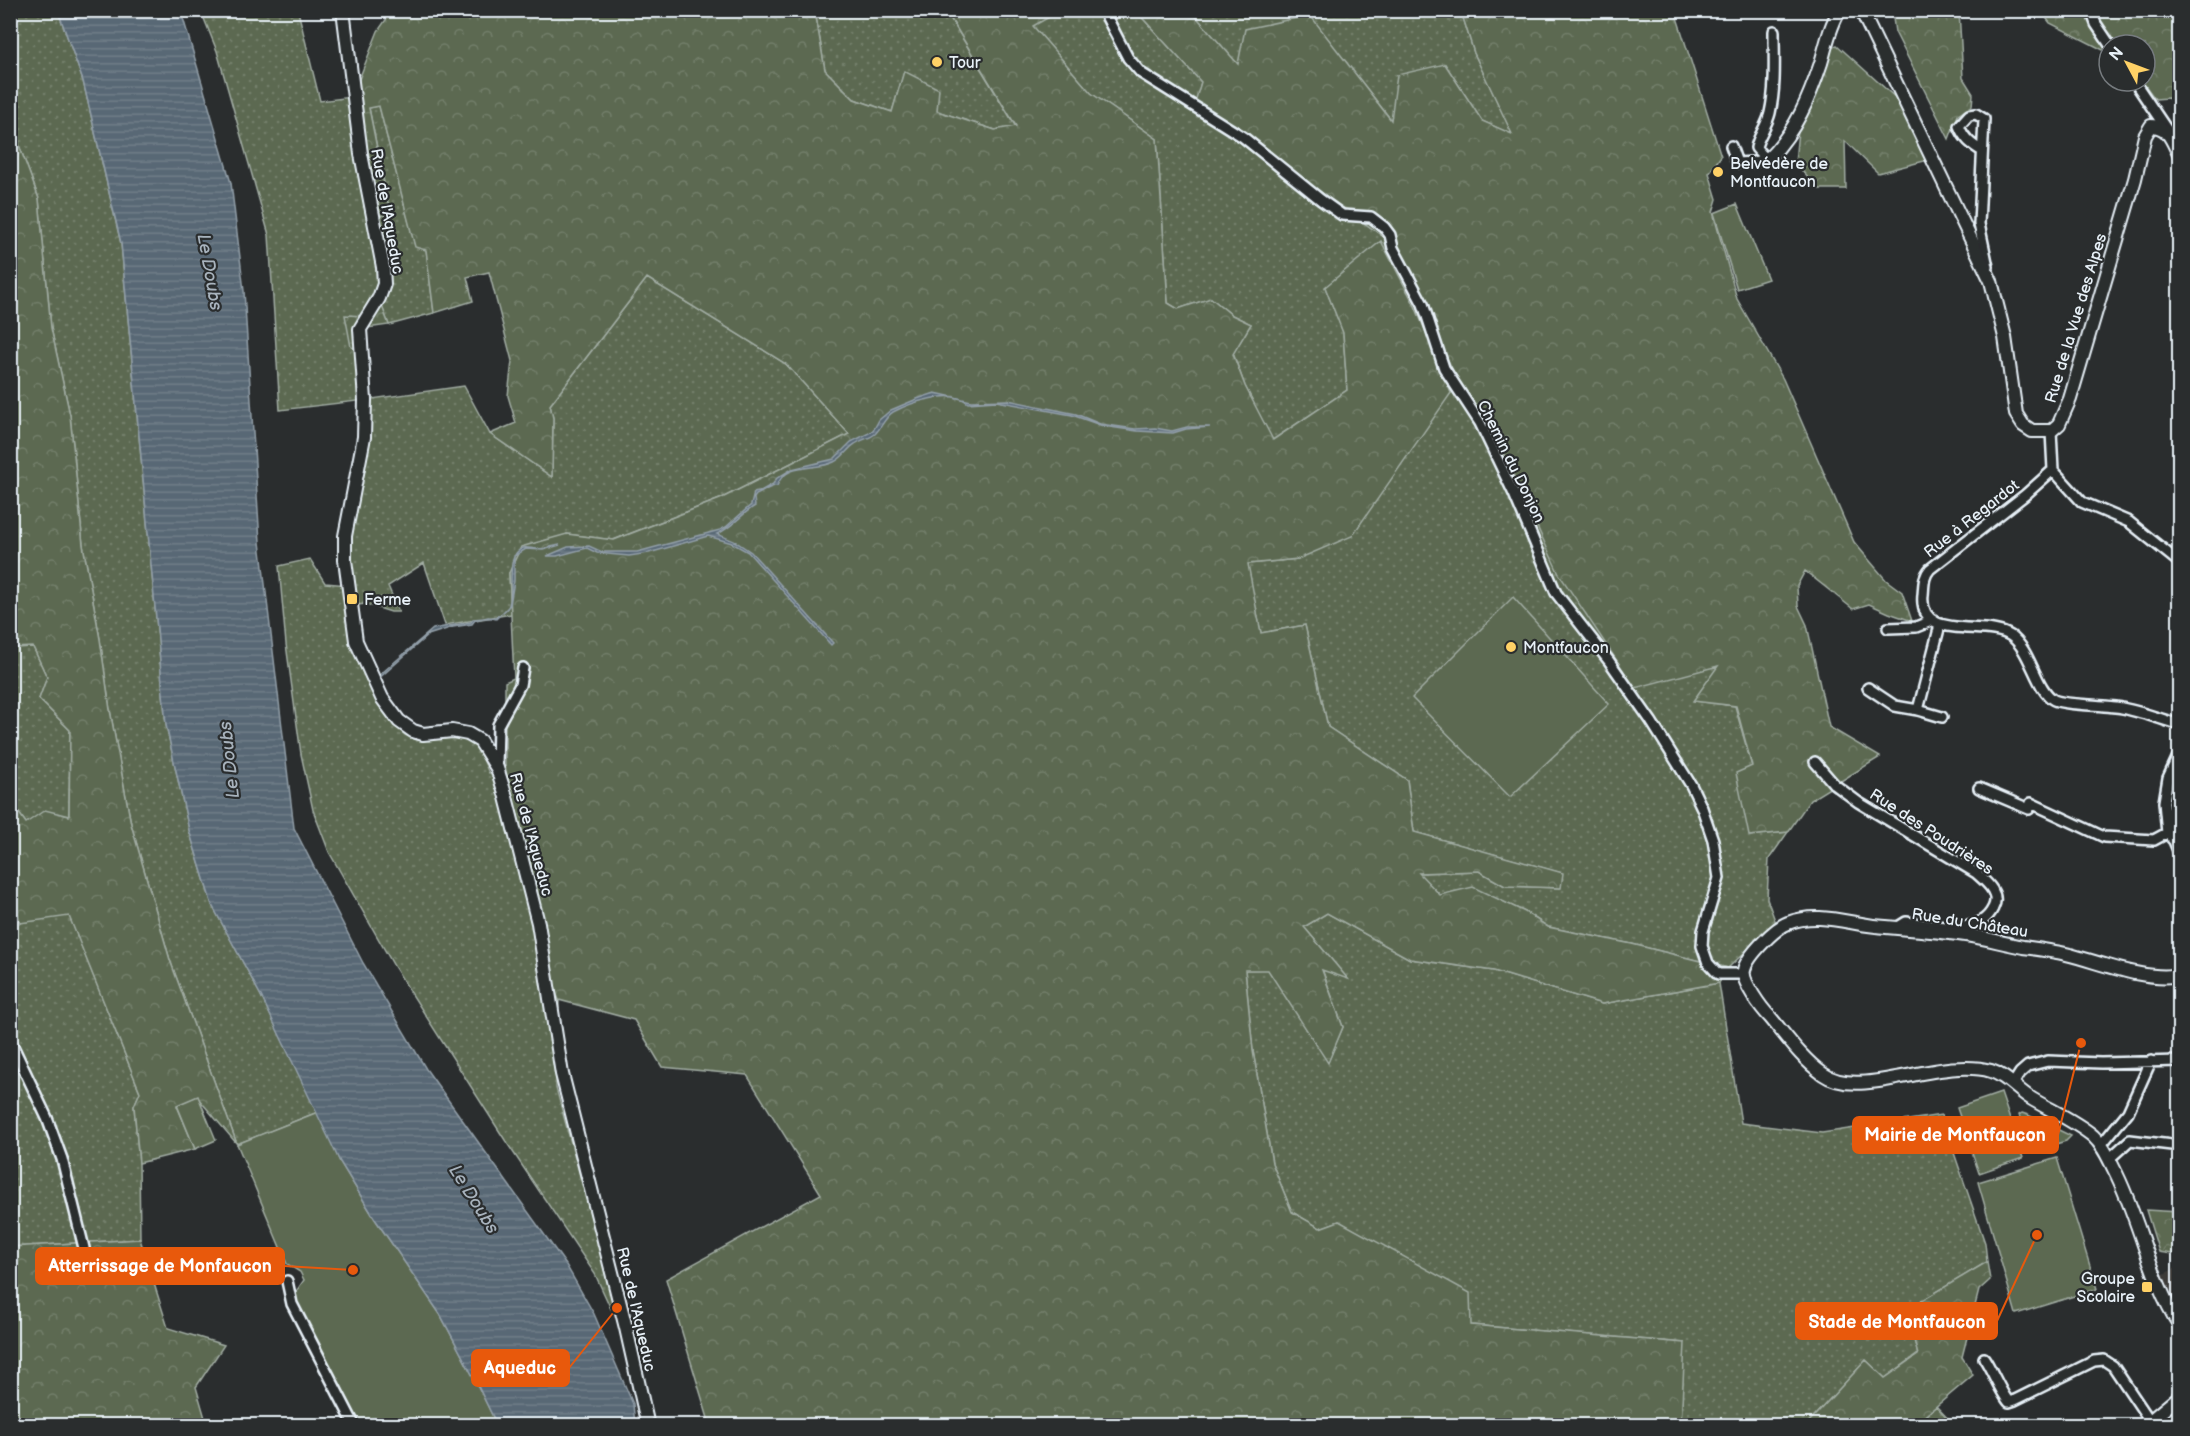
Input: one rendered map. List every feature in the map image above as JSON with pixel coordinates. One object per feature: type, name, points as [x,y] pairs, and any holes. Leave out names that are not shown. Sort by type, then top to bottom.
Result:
[{"type":"street","name":"Rue de l'Aqueduc","points":[[343,10],[361,154],[383,267],[384,284],[379,298],[360,329],[365,400],[364,437],[345,536],[345,560],[356,640],[382,698],[399,721],[413,731],[423,734],[452,731],[468,734],[480,741],[497,768],[538,923],[562,1074],[648,1425]]},
{"type":"street","name":"Chemin du Donjon","points":[[1103,10],[1128,58],[1141,73],[1243,137],[1321,200],[1342,214],[1371,217],[1384,227],[1390,236],[1393,248],[1423,304],[1444,368],[1480,423],[1514,494],[1556,593],[1609,661],[1651,721],[1691,785],[1713,840],[1719,878],[1703,932],[1702,946],[1708,963],[1718,974],[1743,974]]},
{"type":"street","points":[[1731,146],[1737,163],[1754,162],[1770,157],[1785,142],[1808,102],[1829,36],[1840,10]]},
{"type":"street","points":[[1861,10],[1991,282]]},
{"type":"street","points":[[2091,10],[2102,33]]},
{"type":"street","points":[[1770,157],[1763,156],[1756,148],[1756,141],[1767,125],[1772,105],[1774,31]]},
{"type":"street","points":[[2142,93],[2167,130],[2180,156]]},
{"type":"street","name":"Rue de la Vue des Alpes","points":[[2051,431],[2059,424],[2070,399],[2135,179],[2145,136],[2151,126],[2159,126],[2167,130]]},
{"type":"street","points":[[1982,151],[1979,224],[1991,282],[2006,337],[2016,414],[2023,425],[2032,432],[2051,431],[2053,470],[2082,501],[2129,522],[2180,563]]},
{"type":"street","name":"Rue à Regardot","points":[[1936,623],[1922,604],[1924,576],[2053,470]]},
{"type":"street","points":[[1918,710],[1936,623]]},
{"type":"street","points":[[1888,628],[1916,627],[1936,623],[2010,635],[2024,650],[2046,692],[2055,700],[2122,708],[2180,724]]},
{"type":"street","points":[[497,768],[498,725],[520,685],[523,668]]},
{"type":"street","points":[[1868,688],[1895,706],[1942,717]]},
{"type":"street","points":[[2180,752],[2168,778],[2165,794],[2167,833],[2174,841],[2180,855]]},
{"type":"street","name":"Rue des Poudrières","points":[[1815,762],[1834,784],[1858,802],[1976,873],[1989,884],[1994,892],[1995,905],[1980,924],[1970,927],[1906,922],[1898,927]]},
{"type":"street","points":[[1978,788],[2029,809],[2031,803],[2104,837],[2154,840],[2167,833]]},
{"type":"street","name":"Rue du Château","points":[[1743,974],[1744,967],[1756,951],[1782,925],[1803,917],[1979,937],[2064,954],[2124,970],[2167,978],[2180,975]]},
{"type":"street","points":[[1743,974],[1766,1013],[1800,1053],[1822,1074],[1832,1079],[1848,1083],[1870,1082],[1926,1071],[1981,1068],[2013,1084],[2028,1097],[2092,1136],[2101,1144],[2125,1191],[2156,1281],[2178,1326]]},
{"type":"street","points":[[10,1040],[47,1118],[62,1159],[84,1248]]},
{"type":"street","points":[[2013,1084],[2020,1073],[2037,1062],[2180,1061]]},
{"type":"street","points":[[2101,1144],[2128,1112],[2151,1062]]},
{"type":"street","points":[[2109,1159],[2130,1140],[2180,1146]]},
{"type":"street","points":[[287,1281],[292,1304],[356,1425]]},
{"type":"street","points":[[1984,1358],[2009,1402],[2094,1361],[2104,1360],[2114,1366],[2147,1423],[2175,1400],[2180,1389]]},
{"type":"shaded area","points":[[2179,1266],[2179,1313],[2160,1276]]},
{"type":"green space","points":[[10,11],[58,11],[83,81],[121,244],[166,725],[189,830],[212,905],[261,996],[318,1112],[237,1144],[170,960],[131,824],[83,545],[70,415],[51,328],[39,199],[19,145],[17,132]]},
{"type":"green space","points":[[201,11],[298,11],[320,101],[352,97],[374,217],[390,213],[369,108],[379,106],[415,246],[426,249],[434,313],[389,325],[379,299],[367,316],[360,350],[365,400],[280,410],[269,235],[217,51]]},
{"type":"green space","points":[[392,11],[815,11],[825,70],[854,99],[892,112],[904,71],[939,89],[937,111],[995,130],[1016,126],[946,11],[1060,11],[1033,26],[1091,93],[1157,139],[1168,303],[1178,309],[1211,298],[1232,315],[1251,324],[1233,354],[1245,386],[1273,440],[1347,390],[1343,333],[1325,287],[1381,241],[1415,306],[1451,393],[1352,536],[1298,559],[1248,564],[1261,633],[1305,625],[1328,727],[1407,780],[1414,832],[1563,873],[1561,888],[1505,886],[1479,871],[1419,873],[1440,895],[1473,887],[1525,912],[1548,927],[1632,944],[1728,968],[1719,983],[1602,1004],[1494,971],[1410,959],[1327,913],[1304,927],[1348,979],[1322,970],[1343,1027],[1328,1063],[1268,970],[1245,970],[1253,1051],[1272,1163],[1292,1212],[1320,1228],[1339,1221],[1470,1293],[1471,1325],[1685,1343],[1681,1425],[710,1425],[666,1279],[821,1194],[747,1075],[662,1067],[634,1020],[559,1000],[543,959],[505,766],[505,682],[514,678],[509,573],[521,547],[567,534],[614,540],[720,499],[849,434],[786,364],[647,278],[550,405],[553,418],[552,477],[490,434],[516,423],[508,396],[512,361],[489,272],[467,277],[473,301],[434,313],[426,250],[415,247],[379,106],[369,108],[390,214],[374,217],[352,97],[378,31]]},
{"type":"green space","points":[[815,11],[946,11],[1016,127],[995,130],[937,111],[904,72],[892,112],[854,99],[825,70]]},
{"type":"green space","points":[[1060,11],[1136,11],[1201,82],[1196,102],[1395,245],[1461,388],[1488,420],[1719,666],[1694,701],[1735,706],[1752,767],[1750,836],[1788,832],[1769,859],[1767,899],[1776,923],[1728,968],[1632,944],[1548,927],[1525,912],[1473,888],[1440,895],[1418,873],[1479,871],[1505,886],[1560,888],[1562,873],[1414,832],[1407,780],[1328,727],[1305,625],[1261,633],[1247,564],[1298,559],[1451,393],[1325,287],[1343,332],[1347,390],[1272,440],[1245,386],[1233,353],[1251,324],[1232,315],[1211,298],[1178,309],[1168,303],[1157,139],[1091,93],[1032,25]]},
{"type":"green space","points":[[1136,11],[1191,11],[1238,64],[1245,29],[1310,15],[1391,120],[1397,75],[1445,64],[1482,121],[1512,134],[1474,53],[1461,11],[1675,11],[1721,156],[1709,173],[1717,199],[1713,212],[1737,299],[1783,379],[1854,542],[1886,580],[1902,592],[1912,621],[1869,604],[1853,609],[1805,571],[1797,586],[1798,606],[1807,625],[1829,727],[1880,757],[1810,800],[1788,832],[1749,836],[1736,773],[1752,766],[1736,706],[1693,701],[1718,666],[1635,688],[1559,574],[1488,420],[1461,388],[1395,245],[1195,102],[1201,82]]},
{"type":"green space","points":[[1191,11],[1461,11],[1474,53],[1513,135],[1482,121],[1445,64],[1392,121],[1310,16],[1238,65]]},
{"type":"green space","points":[[1892,11],[1959,11],[1963,78],[1973,94],[1972,106],[1958,115],[1949,139],[1895,32]]},
{"type":"green space","points":[[2041,11],[2174,11],[2177,28],[2179,26],[2179,110],[2168,98],[2155,99],[2151,93],[2157,93],[2157,33],[2097,33],[2097,47],[2050,23]]},
{"type":"green space","points":[[10,38],[19,145],[39,199],[51,328],[70,415],[83,545],[131,824],[170,960],[237,1144],[197,1097],[177,1106],[195,1149],[139,1163],[134,1106],[140,1092],[69,916],[20,923],[11,884],[11,802],[26,823],[45,810],[69,816],[70,730],[39,699],[47,677],[33,647],[11,648]]},
{"type":"green space","points":[[1837,45],[1908,109],[1932,159],[1878,173],[1845,141],[1846,189],[1818,189],[1795,163],[1799,120],[1824,52]]},
{"type":"green space","points":[[1737,204],[1768,279],[1737,289],[1714,213]]},
{"type":"green space","points":[[647,278],[786,364],[849,434],[720,499],[613,540],[567,534],[509,573],[511,614],[445,625],[424,563],[388,586],[399,612],[391,612],[366,604],[348,606],[357,653],[367,681],[382,708],[402,732],[413,738],[422,739],[460,738],[476,747],[489,773],[505,766],[559,1000],[556,1088],[616,1308],[611,1309],[595,1274],[505,1140],[394,966],[329,852],[313,810],[301,754],[286,644],[279,566],[310,559],[325,583],[348,585],[345,560],[365,400],[464,386],[490,434],[552,477],[553,418],[550,405]]},
{"type":"green space","points":[[379,298],[389,325],[360,329],[360,350],[351,347],[345,315],[367,316]]},
{"type":"green space","name":"Montfaucon","points":[[1513,597],[1609,704],[1510,797],[1412,698]]},
{"type":"green space","points":[[33,647],[47,677],[39,699],[70,730],[69,816],[26,823],[11,802],[10,722],[15,714],[11,699],[11,648]]},
{"type":"green space","points":[[10,884],[20,923],[69,915],[140,1092],[134,1106],[139,1163],[140,1239],[11,1247]]},
{"type":"green space","points":[[1327,913],[1410,959],[1494,971],[1602,1004],[1719,983],[1741,1123],[1822,1133],[1941,1115],[1985,1243],[1987,1262],[1906,1310],[1918,1354],[1885,1378],[1866,1360],[1806,1425],[1681,1425],[1684,1343],[1471,1325],[1388,1249],[1339,1221],[1320,1228],[1292,1212],[1272,1163],[1253,1051],[1245,970],[1268,969],[1328,1062],[1343,1027],[1322,969],[1347,978],[1304,927]]},
{"type":"green space","points":[[2001,1093],[2023,1158],[1979,1173],[1957,1108]]},
{"type":"green space","points":[[198,1096],[216,1140],[195,1149],[177,1105]]},
{"type":"green space","points":[[318,1112],[340,1162],[375,1219],[440,1314],[497,1425],[355,1425],[292,1304],[293,1296],[304,1280],[300,1272],[287,1264],[237,1144]]},
{"type":"green space","points":[[2022,1113],[2071,1136],[2066,1141],[2032,1151],[2019,1115]]},
{"type":"green space","points":[[2057,1158],[2097,1289],[2016,1314],[1978,1182]]},
{"type":"green space","points":[[2146,1210],[2179,1212],[2179,1252],[2172,1254],[2159,1252]]},
{"type":"green space","points":[[140,1239],[168,1328],[224,1345],[196,1387],[207,1425],[11,1426],[11,1247]]},
{"type":"green space","points":[[1987,1262],[1990,1280],[1979,1290],[1962,1357],[1973,1375],[1914,1425],[1806,1425],[1866,1360],[1885,1378],[1918,1355],[1906,1310]]},
{"type":"green space","points":[[1936,1406],[1954,1425],[1914,1426]]},
{"type":"water","name":"Le Doubs","points":[[58,11],[181,11],[231,183],[244,291],[260,542],[294,828],[363,963],[426,1069],[566,1265],[594,1314],[633,1404],[635,1425],[497,1425],[440,1314],[375,1219],[340,1162],[261,996],[212,905],[189,830],[166,725],[121,243],[83,81]]},
{"type":"water","points":[[935,393],[957,398],[931,398],[893,412],[875,434],[855,444],[837,460],[827,465],[802,468],[787,473],[777,486],[756,495],[755,506],[717,534],[736,542],[751,552],[833,643],[831,645],[748,552],[732,543],[708,536],[649,553],[629,556],[597,553],[587,548],[557,556],[547,556],[568,547],[589,546],[602,552],[637,552],[720,530],[751,505],[754,493],[773,484],[777,478],[792,469],[834,459],[851,442],[873,431],[879,420],[891,410]]},
{"type":"water","points":[[961,399],[1008,400],[1076,414],[1100,424],[1135,429],[1155,428],[1172,431],[1187,427],[1210,427],[1186,429],[1173,433],[1137,431],[1103,426],[1072,415],[996,401],[968,403]]},
{"type":"water","points":[[560,545],[543,550],[526,549],[515,555],[523,548],[539,549]]},
{"type":"water","points":[[514,557],[514,581],[510,605],[508,607],[511,598]]},
{"type":"water","points":[[483,618],[475,620],[472,624],[428,635],[378,679],[376,678],[433,629]]},
{"type":"place","name":"Tour","points":[[937,62]]},
{"type":"place","name":"Belvédère de Montfaucon","points":[[1718,172]]},
{"type":"place","name":"Ferme","points":[[352,599]]},
{"type":"place","name":"Montfaucon","points":[[1511,647]]},
{"type":"place","name":"Mairie de Montfaucon","points":[[2081,1043]]},
{"type":"place","name":"Stade de Montfaucon","points":[[2037,1235]]},
{"type":"place","name":"Atterrissage de Monfaucon","points":[[353,1270]]},
{"type":"place","name":"Groupe Scolaire","points":[[2147,1287]]},
{"type":"place","name":"Aqueduc","points":[[617,1308]]}]
